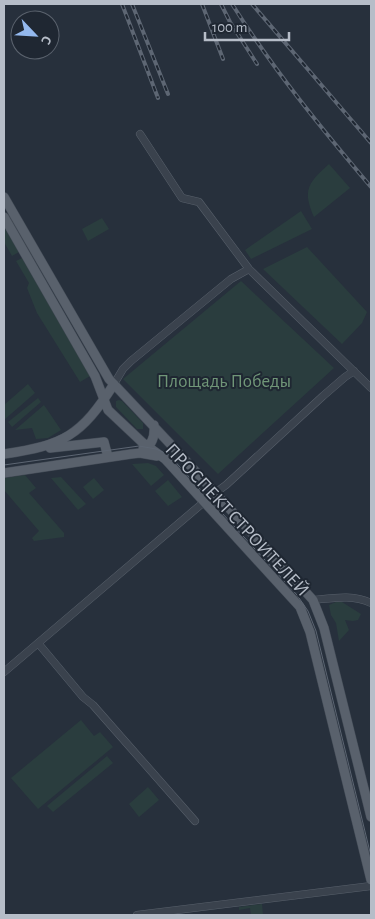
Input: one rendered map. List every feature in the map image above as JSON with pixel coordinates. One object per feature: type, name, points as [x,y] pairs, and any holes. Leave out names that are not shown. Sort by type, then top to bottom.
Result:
[{"type":"main road","name":"ПРОСПЕКТ СТРОИТЕЛЕЙ","points":[[4,197],[103,371],[216,492],[313,600],[324,628],[371,817]]},
{"type":"main road","name":"ПРОСПЕКТ СТРОИТЕЛЕЙ","points":[[4,217],[95,376],[108,410],[148,447],[164,459],[300,607],[310,632],[371,880]]},
{"type":"main road","points":[[30,450],[62,440],[73,432],[94,413],[114,384]]},
{"type":"main road","points":[[131,454],[148,447],[153,438],[154,425]]},
{"type":"main road","points":[[4,454],[100,442],[106,444],[108,457]]},
{"type":"main road","points":[[4,473],[131,454],[150,454],[164,459]]},
{"type":"main road","points":[[331,717],[345,713]]},
{"type":"street","points":[[140,134],[182,198],[193,199],[203,206],[249,269],[371,388]]},
{"type":"street","points":[[114,384],[123,369],[131,361],[231,280],[249,269]]},
{"type":"street","points":[[4,672],[204,502],[226,486],[345,377],[354,371]]},
{"type":"street","points":[[313,600],[350,597],[371,603]]},
{"type":"street","points":[[38,643],[83,697],[92,704],[195,821]]},
{"type":"street","points":[[136,915],[371,886]]},
{"type":"green space","points":[[329,164],[350,188],[314,217],[308,200],[309,188],[316,176]]},
{"type":"green space","points":[[301,211],[312,229],[251,259],[245,250]]},
{"type":"green space","points":[[102,218],[109,229],[88,241],[82,229]]},
{"type":"green space","points":[[4,227],[19,252],[12,256],[4,242]]},
{"type":"green space","points":[[307,247],[367,312],[362,323],[342,344],[263,269]]},
{"type":"green space","points":[[22,258],[90,376],[80,382],[37,313],[27,288],[29,283],[16,261]]},
{"type":"green space","name":"Площадь Победы","points":[[241,281],[334,368],[218,474],[123,379]]},
{"type":"green space","points":[[28,384],[35,393],[4,420],[4,405]]},
{"type":"green space","points":[[38,398],[41,402],[12,427],[8,422]]},
{"type":"green space","points":[[119,400],[143,423],[143,429],[137,429],[116,407],[116,401]]},
{"type":"green space","points":[[44,405],[61,430],[48,438],[36,439],[32,428],[15,430]]},
{"type":"green space","points":[[148,463],[156,466],[164,475],[151,486],[132,464]]},
{"type":"green space","points":[[25,475],[36,488],[29,493],[64,533],[64,537],[34,541],[32,538],[39,531],[4,490],[4,478]]},
{"type":"green space","points":[[61,477],[86,504],[78,510],[51,478]]},
{"type":"green space","points":[[94,478],[104,490],[93,499],[83,487]]},
{"type":"green space","points":[[168,480],[182,497],[168,506],[155,491]]},
{"type":"green space","points":[[342,602],[361,614],[358,620],[345,620],[349,630],[339,641],[336,623],[331,615],[329,605]]},
{"type":"green space","points":[[81,720],[94,736],[100,732],[113,747],[38,809],[11,778]]},
{"type":"green space","points":[[107,756],[113,763],[53,812],[47,806]]},
{"type":"green space","points":[[148,787],[159,800],[139,817],[129,804]]},
{"type":"green space","points":[[262,904],[263,915],[251,915],[250,908],[239,910],[239,907]]},
{"type":"tram line","points":[[4,465],[139,446],[156,449],[169,455],[297,595],[308,611],[316,631],[371,856]]},
{"type":"railway","points":[[122,4],[158,98]]},
{"type":"railway","points":[[132,4],[168,94]]},
{"type":"railway","points":[[202,4],[223,59]]},
{"type":"railway","points":[[221,4],[230,22],[257,64]]},
{"type":"railway","points":[[232,4],[298,98],[371,187]]},
{"type":"railway","points":[[252,4],[371,143]]}]
